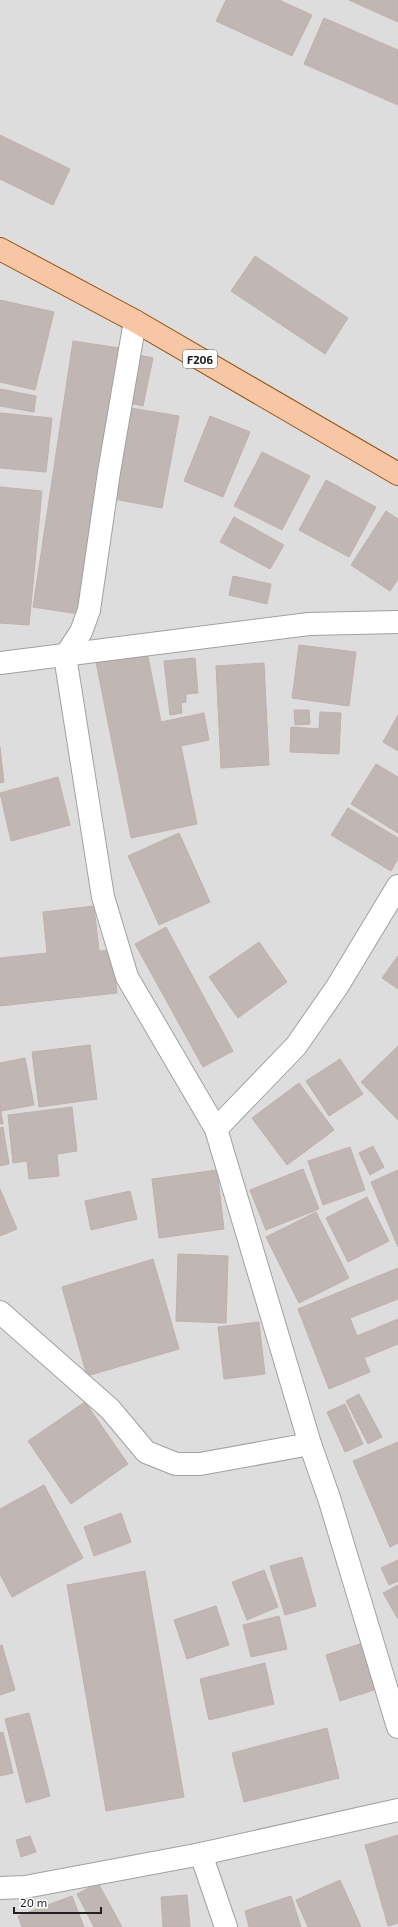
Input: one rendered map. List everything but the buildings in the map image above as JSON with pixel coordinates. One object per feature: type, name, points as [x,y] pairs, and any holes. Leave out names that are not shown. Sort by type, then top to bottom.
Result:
[{"type":"main road","name":"F206","points":[[0,249],[135,321],[398,474]]},
{"type":"street","points":[[135,321],[109,472],[90,610],[81,632],[65,656],[103,897],[127,977],[216,1129],[310,1444],[329,1498],[398,1727]]},
{"type":"street","points":[[0,663],[309,624],[398,622]]},
{"type":"street","points":[[216,1129],[296,1046],[337,987],[398,886]]},
{"type":"street","points":[[0,1312],[110,1409],[146,1452],[176,1464],[200,1464],[310,1444]]},
{"type":"street","points":[[0,1888],[25,1887],[201,1854],[398,1810]]},
{"type":"street","points":[[201,1854],[226,1927]]},
{"type":"shaded area","points":[[0,0],[398,0],[398,1927],[0,1927]]}]
